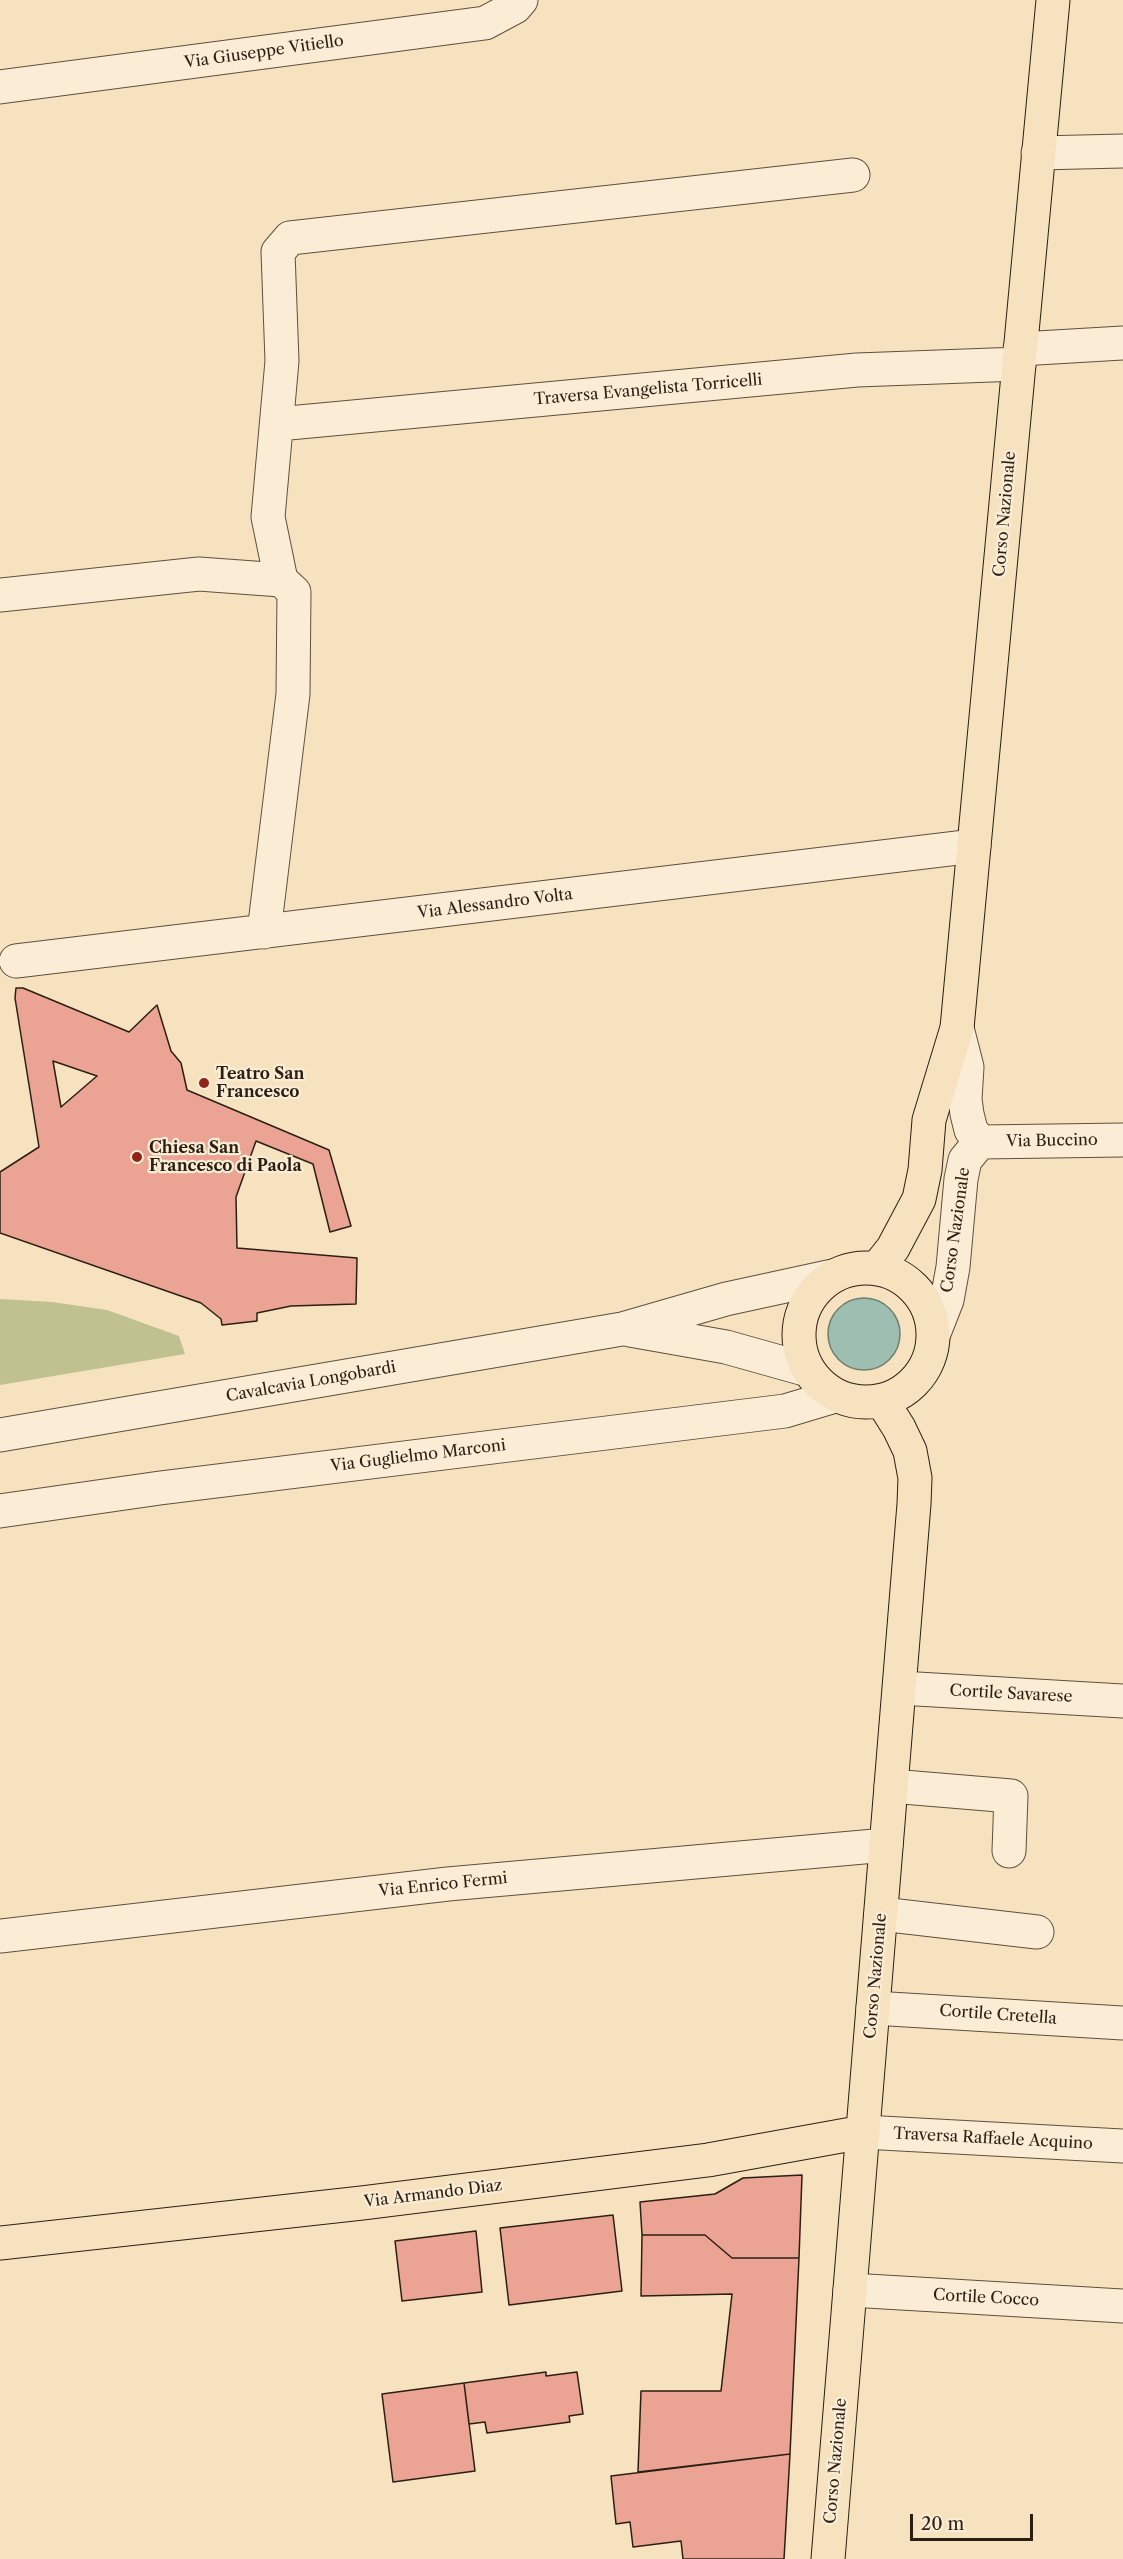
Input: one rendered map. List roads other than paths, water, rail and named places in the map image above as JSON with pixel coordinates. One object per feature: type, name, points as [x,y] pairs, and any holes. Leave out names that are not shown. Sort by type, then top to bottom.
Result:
[{"type":"main road","name":"Corso Nazionale","points":[[878,1268],[893,1248],[919,1198],[925,1170],[929,1120],[957,1028],[1053,0]]},
{"type":"main road","name":"Corso Nazionale","points":[[854,1268],[878,1268],[899,1275],[917,1290],[929,1310],[934,1333],[930,1356],[919,1376],[903,1392],[882,1401],[866,1403],[850,1401],[835,1396],[820,1385],[808,1370],[800,1350],[798,1328],[803,1307],[816,1289],[832,1276],[854,1268]]},
{"type":"main road","name":"Corso Nazionale","points":[[828,2559],[900,1688],[915,1478],[909,1451],[899,1428],[882,1401]]},
{"type":"main road","name":"Via Armando Diaz","points":[[0,2243],[374,2201],[708,2160],[863,2132]]},
{"type":"street","name":"Via Giuseppe Vitiello","points":[[0,87],[486,23],[515,7],[521,0]]},
{"type":"street","points":[[1038,153],[1123,150]]},
{"type":"street","points":[[264,932],[293,694],[294,592],[281,580],[268,517],[282,361],[278,252],[290,238],[853,175]]},
{"type":"street","name":"Traversa Evangelista Torricelli","points":[[278,424],[1020,356],[1123,344]]},
{"type":"street","points":[[0,595],[199,574],[281,580]]},
{"type":"street","name":"Via Alessandro Volta","points":[[16,962],[974,846]]},
{"type":"street","name":"Corso Nazionale","points":[[934,1333],[946,1300],[953,1267],[961,1179],[965,1160],[980,1142],[971,1130],[967,1114],[965,1099],[967,1068],[957,1028]]},
{"type":"street","name":"Via Buccino","points":[[980,1142],[1123,1140]]},
{"type":"street","name":"Cavalcavia Longobardi","points":[[0,1436],[622,1329],[726,1299],[832,1276]]},
{"type":"street","name":"Cavalcavia Longobardi","points":[[622,1329],[726,1347],[808,1370]]},
{"type":"street","name":"Via Guglielmo Marconi","points":[[0,1511],[160,1488],[785,1411],[835,1396]]},
{"type":"street","name":"Cortile Savarese","points":[[900,1688],[1123,1701]]},
{"type":"street","points":[[891,1786],[1011,1796],[1009,1851]]},
{"type":"street","name":"Via Enrico Fermi","points":[[0,1936],[448,1884],[886,1845]]},
{"type":"street","points":[[881,1914],[1037,1932]]},
{"type":"street","name":"Cortile Cretella","points":[[873,2008],[1123,2023]]},
{"type":"street","name":"Traversa Raffaele Acquino","points":[[863,2132],[1123,2146]]},
{"type":"street","name":"Cortile Cocco","points":[[850,2290],[1123,2306]]},
{"type":"place","name":"Teatro San Francesco","points":[[204,1083]]},
{"type":"place","name":"Chiesa San Francesco di Paola","points":[[137,1157]]}]
